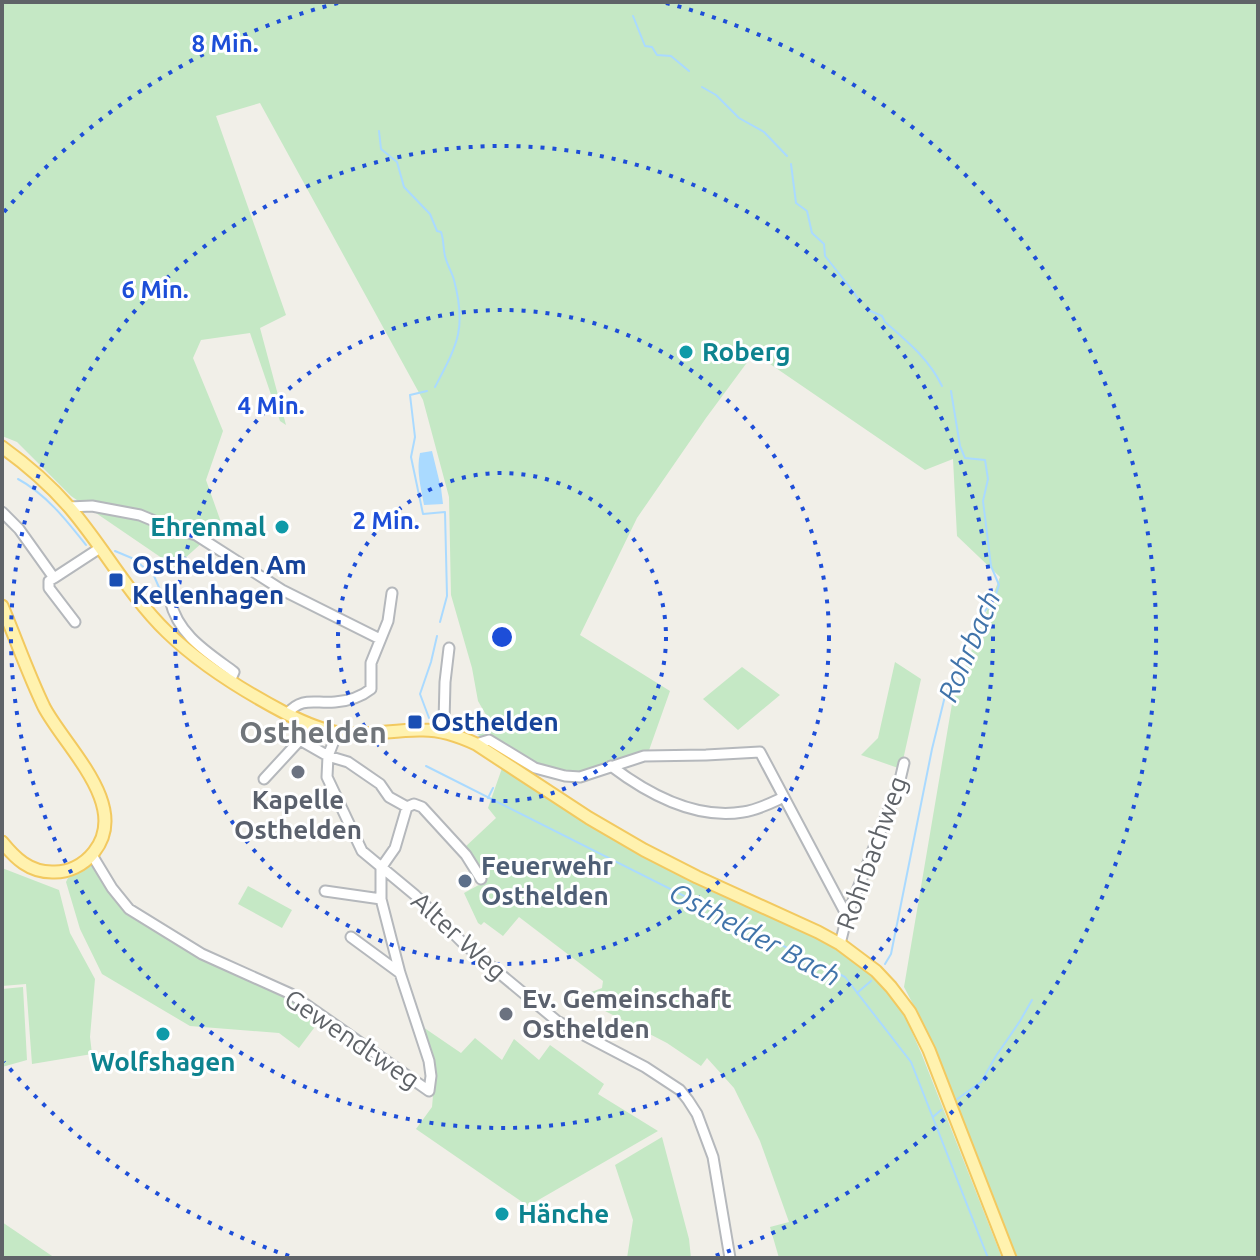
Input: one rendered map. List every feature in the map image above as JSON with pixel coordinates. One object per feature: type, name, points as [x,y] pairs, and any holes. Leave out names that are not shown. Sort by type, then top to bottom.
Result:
[{"type":"main road","points":[[2,447],[69,507],[140,602],[167,632],[230,681],[287,714],[337,733],[409,730],[440,731],[461,737],[644,850],[840,944],[876,971],[910,1012],[929,1050],[1010,1258]]},
{"type":"main road","points":[[2,606],[46,711],[89,775],[105,816],[103,837],[92,855],[64,871],[44,872],[25,865],[2,842]]},
{"type":"street","points":[[69,507],[92,506],[140,515],[196,535],[282,590],[380,639]]},
{"type":"street","points":[[2,512],[19,529],[54,578]]},
{"type":"street","points":[[75,622],[49,588],[49,581],[100,548]]},
{"type":"street","points":[[287,714],[294,705],[335,702],[363,696],[371,689],[371,663],[388,621],[392,593]]},
{"type":"street","points":[[170,600],[173,613],[193,643],[234,672],[230,681]]},
{"type":"street","points":[[440,731],[444,722],[449,648]]},
{"type":"street","points":[[264,779],[300,740],[308,723]]},
{"type":"street","points":[[328,756],[337,733]]},
{"type":"street","points":[[300,740],[328,756],[348,762],[380,784],[389,797],[407,807]]},
{"type":"street","points":[[476,744],[489,740],[535,768],[580,777],[644,756],[760,752],[847,916]]},
{"type":"street","name":"Alter Weg","points":[[328,756],[327,777],[362,851],[415,895],[463,943],[557,1021],[645,1067],[680,1090],[697,1114],[713,1157],[730,1258]]},
{"type":"street","name":"Rohrbachweg","points":[[840,944],[847,916],[899,784],[904,763]]},
{"type":"street","points":[[611,766],[629,780],[672,802],[714,814],[744,812],[784,797]]},
{"type":"street","points":[[407,807],[414,804],[422,807],[466,855],[481,879]]},
{"type":"street","points":[[381,868],[395,848],[407,807]]},
{"type":"street","name":"Gewendtweg","points":[[92,855],[129,909],[202,954],[291,994],[429,1091],[429,1061],[400,973],[381,899],[381,868]]},
{"type":"street","points":[[325,891],[381,899]]},
{"type":"street","points":[[351,937],[400,973]]},
{"type":"green space","points":[[2,2],[1258,2],[1258,1258],[1014,1258],[925,1027],[904,987],[953,698],[1000,577],[957,536],[953,459],[925,470],[754,353],[637,518],[580,635],[670,691],[647,756],[579,779],[532,771],[528,783],[582,820],[695,882],[702,871],[718,879],[713,888],[806,931],[857,961],[878,980],[905,1016],[1002,1258],[779,1258],[770,1227],[789,1222],[760,1141],[734,1088],[707,1058],[701,1066],[667,1043],[578,997],[602,988],[603,981],[519,917],[503,936],[484,922],[481,925],[464,893],[486,881],[464,848],[496,818],[488,808],[507,754],[477,734],[489,720],[478,701],[451,595],[449,497],[423,400],[260,103],[216,116],[286,315],[260,328],[286,425],[280,421],[250,333],[201,340],[193,358],[223,431],[206,480],[222,525],[175,567],[71,496],[17,442],[2,436]]},
{"type":"green space","points":[[895,662],[921,679],[901,769],[861,755],[878,738]]},
{"type":"green space","points":[[742,667],[780,695],[738,730],[703,699]]},
{"type":"green space","points":[[92,864],[127,915],[202,959],[289,999],[320,1020],[299,1048],[279,1033],[190,1026],[102,974],[80,929],[66,882]]},
{"type":"green space","points":[[2,868],[59,890],[70,933],[95,979],[90,1037],[92,1054],[32,1064],[26,984],[2,986]]},
{"type":"green space","points":[[248,886],[292,910],[282,928],[238,904]]},
{"type":"green space","points":[[23,987],[27,1060],[2,1067],[2,989]]},
{"type":"green space","points":[[420,1025],[461,1053],[475,1038],[502,1060],[514,1039],[539,1060],[550,1045],[604,1084],[598,1094],[658,1131],[528,1206],[416,1129],[432,1107],[435,1074]]},
{"type":"green space","points":[[662,1137],[689,1239],[691,1258],[627,1258],[633,1220],[615,1165]]},
{"type":"green space","points":[[2,1222],[55,1258],[2,1258]]},
{"type":"water","points":[[432,451],[443,504],[424,505],[419,459],[420,453]]},
{"type":"waterway","name":"Rohrbach","points":[[633,16],[645,46],[652,47],[657,55],[671,56],[689,71]]},
{"type":"waterway","name":"Rohrbach","points":[[702,87],[716,95],[739,118],[764,132],[787,156]]},
{"type":"waterway","points":[[379,131],[381,149],[397,162],[404,187],[430,214],[437,231],[441,232],[458,297],[458,336],[435,387]]},
{"type":"waterway","name":"Rohrbach","points":[[791,164],[796,203],[807,211],[812,233],[824,244],[825,256],[858,299]]},
{"type":"waterway","name":"Rohrbach","points":[[868,310],[882,316],[917,351],[942,386]]},
{"type":"waterway","points":[[427,391],[410,395],[415,437],[411,457],[423,514],[445,512],[447,596],[440,622]]},
{"type":"waterway","name":"Rohrbach","points":[[885,964],[891,954],[945,696],[978,619],[994,600],[999,585],[991,566],[983,501],[988,479],[985,460],[965,458],[960,446],[951,391]]},
{"type":"waterway","name":"Osthelder Bach","points":[[18,479],[47,500],[86,545]]},
{"type":"waterway","name":"Osthelder Bach","points":[[115,551],[134,559],[154,576],[165,601]]},
{"type":"waterway","points":[[429,718],[420,694],[437,636]]},
{"type":"waterway","name":"Osthelder Bach","points":[[426,766],[845,977],[911,1062],[988,1258]]},
{"type":"waterway","points":[[488,798],[493,788]]},
{"type":"waterway","name":"Rohrbach","points":[[857,993],[871,981]]},
{"type":"waterway","points":[[956,1100],[981,1082],[1032,1000]]},
{"type":"waterway","points":[[933,1117],[941,1110]]},
{"type":"place","name":"Roberg","points":[[686,352]]},
{"type":"place","name":"Ehrenmal","points":[[282,527]]},
{"type":"place","name":"Osthelden Am Kellenhagen","points":[[116,580]]},
{"type":"place","name":"Osthelden","points":[[415,722]]},
{"type":"place","name":"Kapelle Osthelden","points":[[298,772]]},
{"type":"place","name":"Feuerwehr Osthelden","points":[[465,881]]},
{"type":"place","name":"Ev. Gemeinschaft Osthelden","points":[[506,1014]]},
{"type":"place","name":"Wolfshagen","points":[[163,1034]]},
{"type":"place","name":"Hänche","points":[[502,1214]]},
{"type":"district","name":"Osthelden","points":[[313,733]]}]
